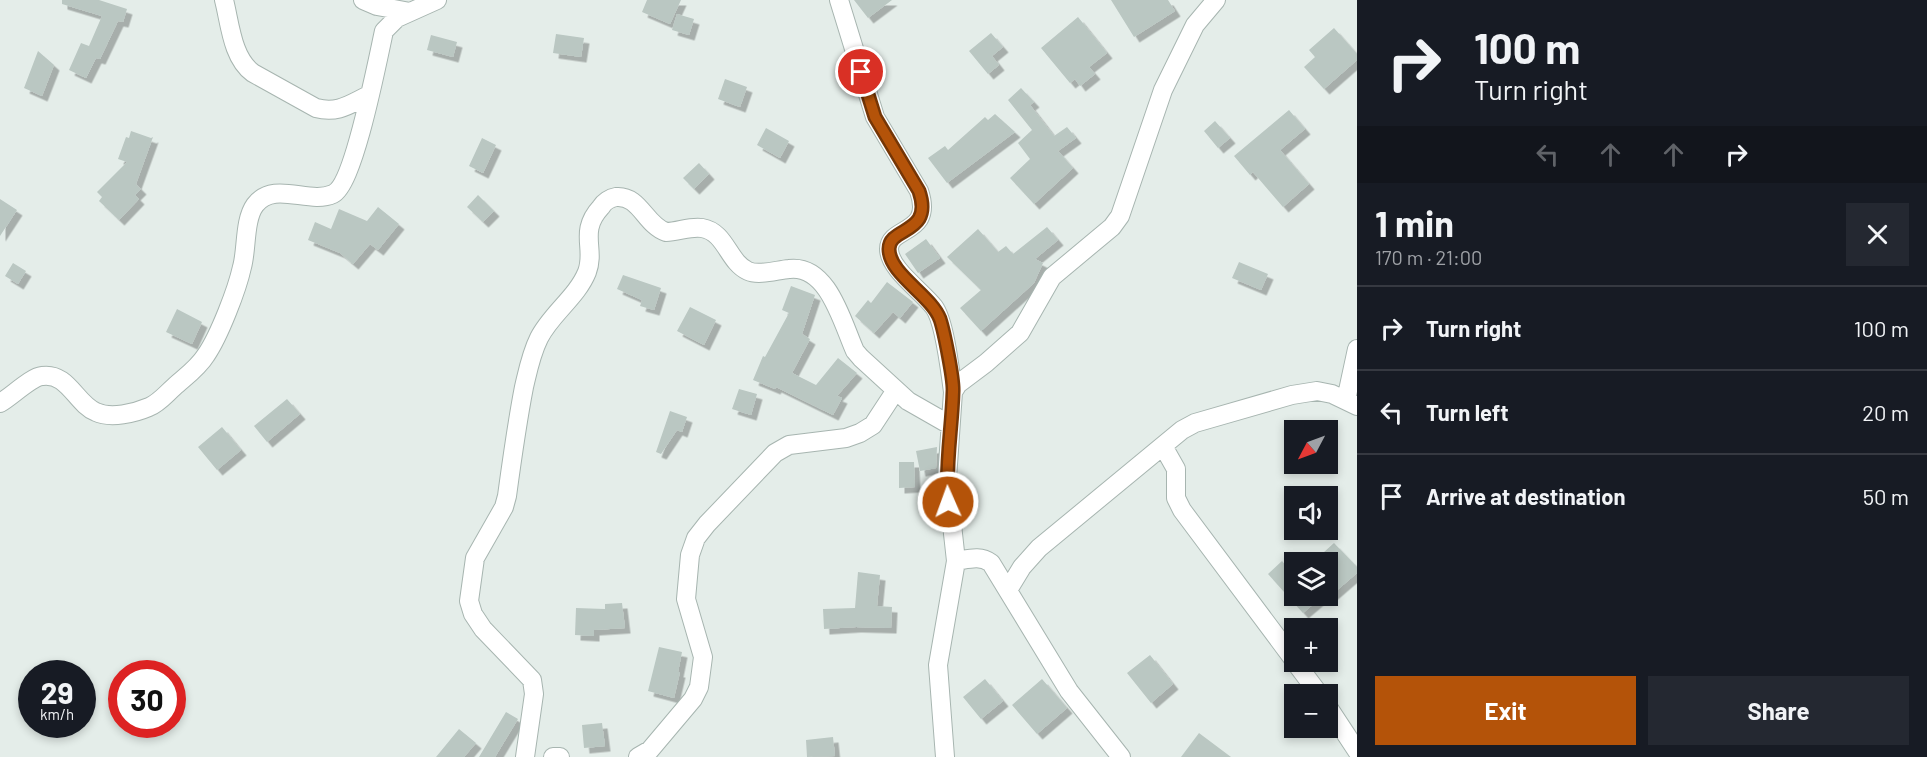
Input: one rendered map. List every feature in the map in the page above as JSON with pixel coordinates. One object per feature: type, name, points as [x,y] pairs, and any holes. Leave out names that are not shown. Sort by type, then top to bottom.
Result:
[{"type":"street","points":[[224,0],[238,57],[253,73],[316,108],[327,111],[336,111],[369,95]]},
{"type":"street","points":[[363,0],[377,6],[410,12]]},
{"type":"street","points":[[0,403],[41,376],[58,378],[67,384],[94,412],[104,415],[122,414],[144,408],[159,400],[197,367],[211,346],[240,276],[250,214],[255,205],[268,195],[320,196],[335,193],[347,173],[384,31],[397,18],[437,0]]},
{"type":"street","points":[[839,0],[875,117],[919,191],[923,203],[922,213],[917,221],[892,240],[889,248],[891,258],[898,269],[935,308],[940,321],[953,392],[946,479],[956,561],[938,665],[945,757]]},
{"type":"street","points":[[953,392],[958,384],[1020,333],[1052,277],[1112,227],[1120,216],[1163,90],[1195,26],[1216,0]]},
{"type":"street","points":[[525,757],[533,686],[527,674],[483,629],[473,614],[470,601],[472,569],[479,547],[504,507],[518,416],[532,353],[543,332],[584,279],[589,260],[588,230],[596,212],[604,203],[616,197],[629,199],[637,204],[651,224],[666,232],[705,228],[719,237],[738,265],[750,273],[797,268],[816,276],[828,291],[855,351],[867,365],[914,405],[950,425]]},
{"type":"street","points":[[1008,590],[1022,567],[1039,548],[1182,430],[1195,423],[1292,395],[1317,391],[1352,403],[1357,349]]},
{"type":"street","points":[[638,757],[650,750],[693,699],[699,687],[703,657],[686,599],[690,555],[696,538],[775,453],[789,445],[846,438],[860,433],[873,425],[896,390]]},
{"type":"street","points":[[1163,446],[1176,469],[1176,498],[1182,510],[1284,646]]},
{"type":"street","points":[[956,561],[976,557],[991,563],[1069,691],[1121,757]]},
{"type":"street","points":[[1338,722],[1357,751]]},
{"type":"street","points":[[553,757],[560,757]]},
{"type":"building","points":[[62,0],[99,0],[127,9],[123,22],[118,21],[100,59],[96,58],[86,78],[69,70],[81,43],[89,46],[102,16],[62,4]]},
{"type":"building","points":[[647,0],[681,0],[670,24],[642,12]]},
{"type":"building","points":[[854,0],[892,0],[868,18]]},
{"type":"building","points":[[1111,0],[1168,0],[1175,11],[1134,37]]},
{"type":"building","points":[[677,14],[694,19],[689,35],[672,30]]},
{"type":"building","points":[[1078,17],[1107,53],[1089,67],[1095,74],[1080,86],[1075,79],[1070,83],[1041,48]]},
{"type":"building","points":[[1334,28],[1357,54],[1357,60],[1324,89],[1304,67],[1315,57],[1309,50]]},
{"type":"building","points":[[991,33],[1003,47],[992,56],[999,65],[988,74],[969,51]]},
{"type":"building","points":[[556,34],[584,38],[581,57],[553,53]]},
{"type":"building","points":[[431,35],[457,42],[453,57],[427,50]]},
{"type":"building","points":[[38,51],[54,65],[42,96],[24,88]]},
{"type":"building","points":[[725,79],[747,87],[740,107],[718,99]]},
{"type":"building","points":[[1021,88],[1034,102],[1030,105],[1054,136],[1067,127],[1076,138],[1058,151],[1073,168],[1034,204],[1010,178],[1030,159],[1018,143],[1032,130],[1008,100]]},
{"type":"building","points":[[1289,110],[1305,129],[1280,150],[1309,184],[1283,207],[1253,172],[1250,175],[1234,156]]},
{"type":"building","points":[[995,114],[1015,132],[947,183],[928,158],[945,146],[948,150],[985,117],[988,120]]},
{"type":"building","points":[[1215,121],[1230,138],[1218,148],[1204,131]]},
{"type":"building","points":[[766,128],[789,141],[780,158],[757,145]]},
{"type":"building","points":[[131,131],[153,137],[136,184],[141,189],[135,195],[139,199],[119,220],[99,201],[102,197],[97,192],[127,162],[118,159],[126,137],[129,138]]},
{"type":"building","points":[[482,138],[496,145],[483,173],[469,166]]},
{"type":"building","points":[[699,163],[709,174],[694,189],[683,178]]},
{"type":"building","points":[[478,195],[494,211],[483,222],[467,207]]},
{"type":"building","points":[[0,199],[17,210],[0,236]]},
{"type":"building","points":[[378,207],[399,224],[378,250],[370,244],[353,264],[340,253],[308,240],[315,222],[331,229],[339,209],[367,221]]},
{"type":"building","points":[[1047,227],[1058,240],[1035,259],[1043,263],[1034,283],[981,331],[960,308],[981,290],[947,257],[978,229],[998,252],[1006,246],[1013,254]]},
{"type":"building","points":[[926,239],[940,258],[918,273],[905,254]]},
{"type":"building","points":[[1239,262],[1268,274],[1261,290],[1232,278]]},
{"type":"building","points":[[13,263],[26,271],[18,284],[5,276]]},
{"type":"building","points":[[623,275],[661,288],[654,310],[640,306],[642,300],[617,289]]},
{"type":"building","points":[[887,282],[913,302],[900,318],[893,312],[874,333],[855,316],[868,300],[871,303]]},
{"type":"building","points":[[791,286],[815,295],[802,334],[810,339],[792,373],[816,385],[838,358],[857,373],[837,396],[842,398],[833,415],[776,387],[775,389],[753,380],[763,356],[765,357],[789,313],[782,310]]},
{"type":"building","points":[[690,307],[716,320],[704,345],[677,331]]},
{"type":"building","points":[[177,309],[202,322],[192,344],[166,332]]},
{"type":"building","points":[[739,389],[757,394],[751,415],[732,409]]},
{"type":"building","points":[[287,399],[300,414],[267,442],[254,426]]},
{"type":"building","points":[[670,411],[687,417],[682,432],[677,430],[661,454],[656,452]]},
{"type":"building","points":[[222,427],[241,450],[217,470],[198,447]]},
{"type":"building","points":[[937,447],[936,468],[920,471],[916,451]]},
{"type":"building","points":[[899,462],[914,462],[915,487],[899,488]]},
{"type":"building","points":[[1334,543],[1357,567],[1357,573],[1338,589],[1338,552],[1324,552]]},
{"type":"building","points":[[1282,561],[1284,563],[1284,592],[1268,574]]},
{"type":"building","points":[[858,572],[880,575],[877,606],[892,607],[891,628],[824,629],[823,609],[855,608]]},
{"type":"building","points":[[622,603],[625,628],[594,630],[594,636],[575,635],[576,608],[605,609],[605,604]]},
{"type":"building","points":[[1297,606],[1311,606],[1303,613]]},
{"type":"building","points":[[659,647],[682,652],[674,698],[648,691]]},
{"type":"building","points":[[1150,655],[1173,684],[1151,703],[1127,673]]},
{"type":"building","points":[[985,679],[1003,701],[981,719],[963,697]]},
{"type":"building","points":[[1042,679],[1067,708],[1037,734],[1012,705]]},
{"type":"building","points":[[506,712],[518,719],[495,757],[479,757]]},
{"type":"building","points":[[602,723],[605,746],[584,748],[582,725]]},
{"type":"building","points":[[459,729],[476,743],[464,757],[436,757]]},
{"type":"building","points":[[1199,733],[1231,757],[1181,757]]},
{"type":"building","points":[[833,737],[835,756],[807,757],[806,740]]},
{"type":"route","points":[[861,72],[875,117],[919,191],[923,203],[922,213],[917,221],[892,240],[889,248],[891,258],[898,269],[935,308],[940,321],[953,392],[946,479],[948,502]]}]
